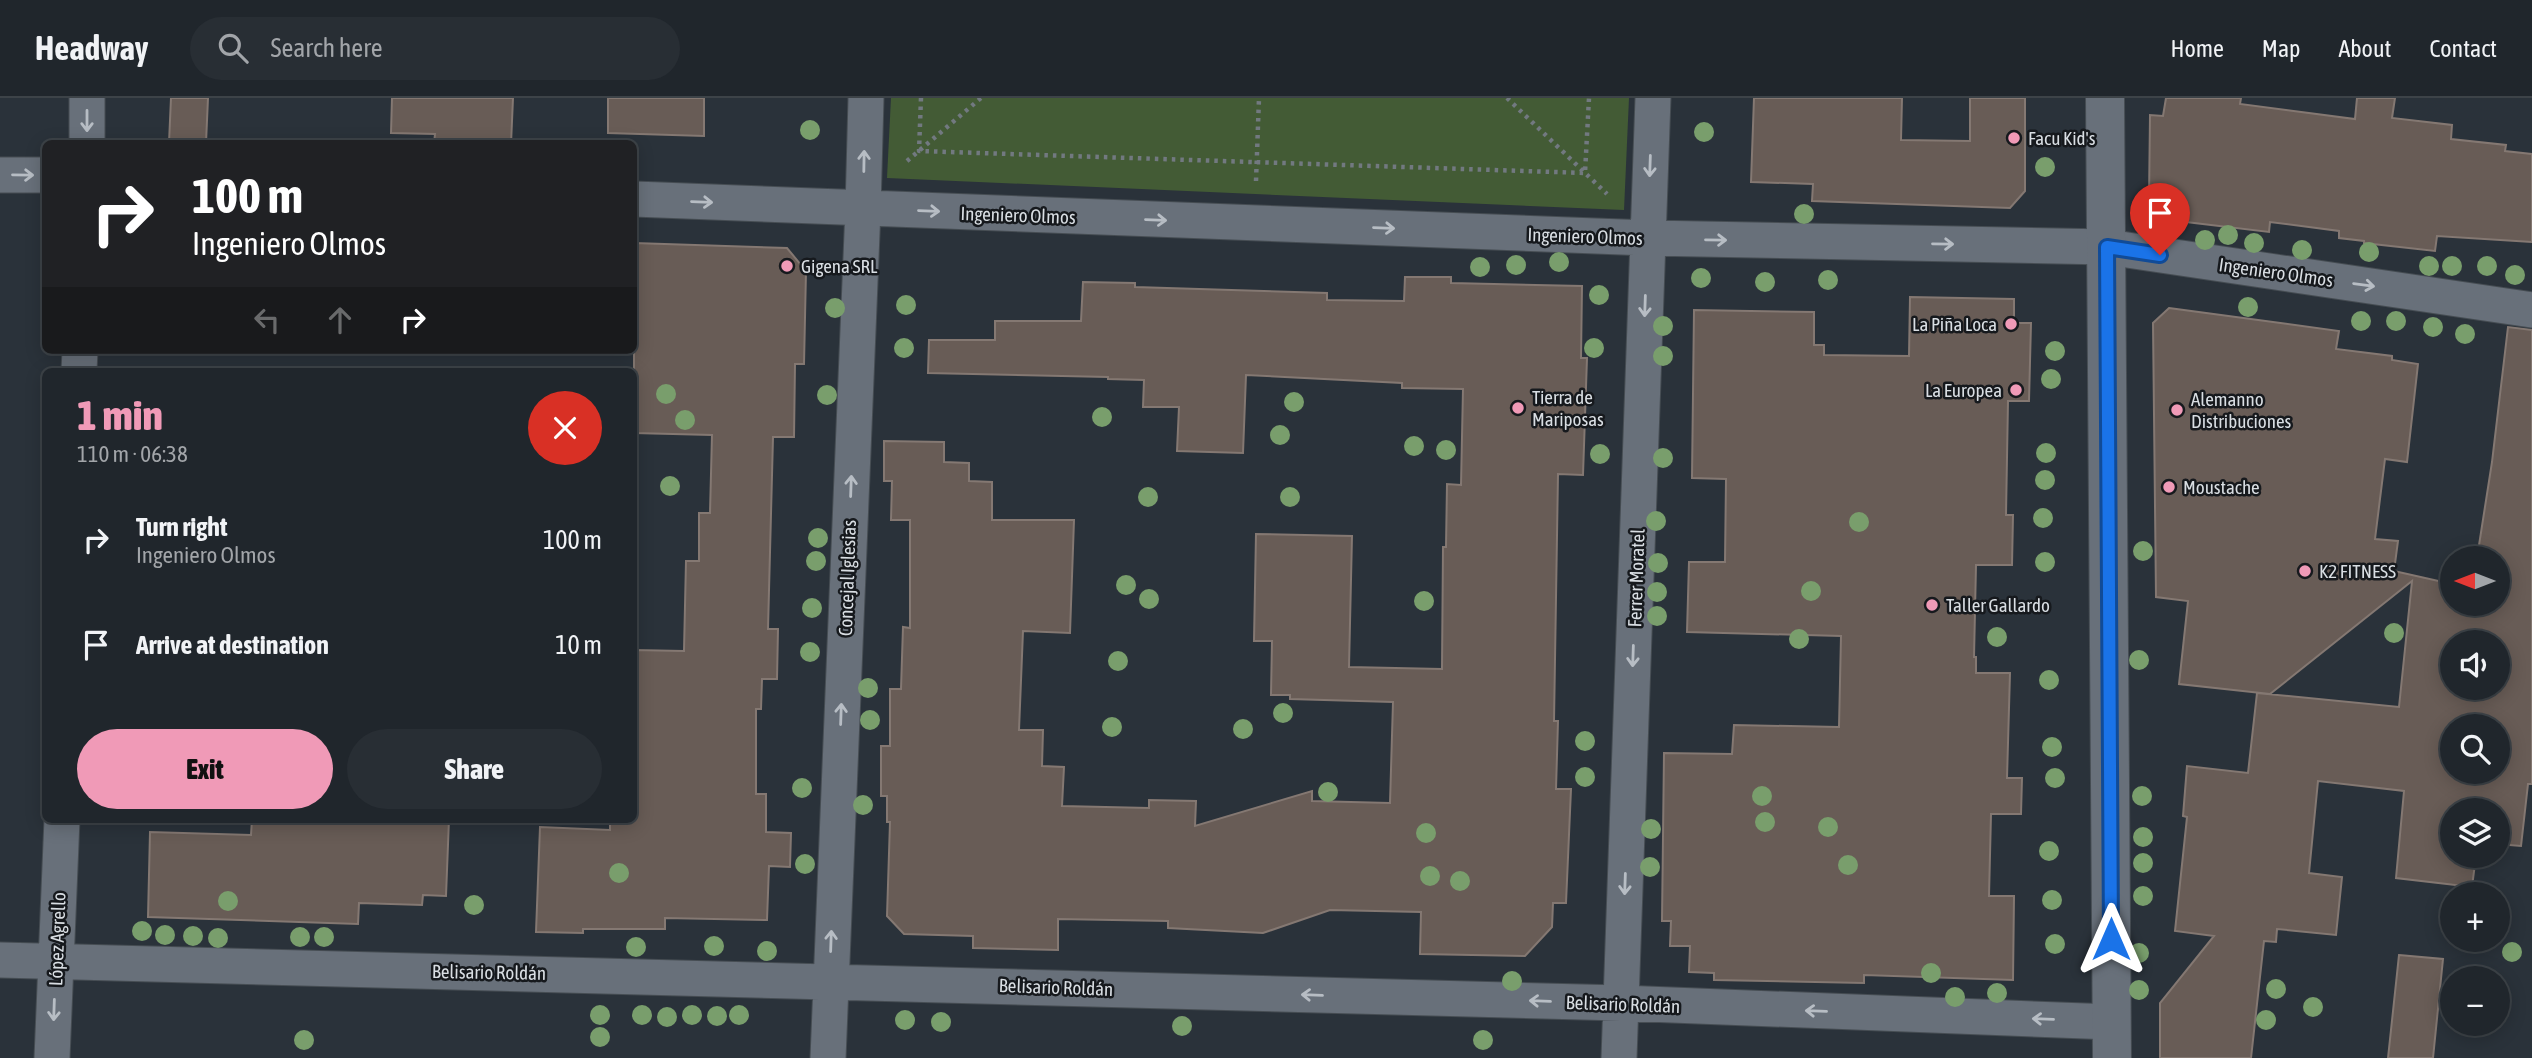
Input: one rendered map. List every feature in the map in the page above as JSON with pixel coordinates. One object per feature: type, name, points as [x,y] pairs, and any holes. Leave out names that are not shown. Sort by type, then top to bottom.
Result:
[{"type":"street","points":[[87,98],[87,140]]},
{"type":"street","name":"Concejal Iglesias","points":[[828,1058],[866,98]]},
{"type":"street","name":"Ferrer Moratel","points":[[1619,1058],[1634,238],[1653,98]]},
{"type":"street","points":[[2105,98],[2112,1040]]},
{"type":"street","points":[[0,174],[42,175]]},
{"type":"street","name":"Ingeniero Olmos","points":[[637,199],[864,193],[1634,238],[2107,247],[2532,310]]},
{"type":"street","name":"López Agrello","points":[[52,1058],[62,823]]},
{"type":"street","name":"Belisario Roldán","points":[[0,960],[1621,1003],[2112,1040]]},
{"type":"path","points":[[919,150],[921,98]]},
{"type":"path","points":[[864,193],[887,178],[981,98]]},
{"type":"path","points":[[1256,183],[1259,98]]},
{"type":"path","points":[[1507,98],[1624,210],[1634,238]]},
{"type":"path","points":[[1585,173],[1589,98]]},
{"type":"path","points":[[919,150],[1585,173]]},
{"type":"green space","points":[[891,98],[1629,98],[1624,210],[887,178]]},
{"type":"building","points":[[171,98],[208,98],[206,140],[169,140]]},
{"type":"building","points":[[392,98],[513,98],[511,140],[434,140],[435,134],[391,133]]},
{"type":"building","points":[[608,98],[704,98],[704,136],[608,133]]},
{"type":"building","points":[[1754,98],[1902,98],[1901,140],[1970,141],[1970,98],[2025,98],[2025,191],[2010,208],[1812,201],[1813,184],[1751,182]]},
{"type":"building","points":[[2166,98],[2241,98],[2240,104],[2355,119],[2357,98],[2395,98],[2392,118],[2452,125],[2451,139],[2506,145],[2505,151],[2532,154],[2532,242],[2437,236],[2435,251],[2364,243],[2339,238],[2339,231],[2270,222],[2269,232],[2161,219],[2149,200],[2150,115],[2163,116]]},
{"type":"building","points":[[637,243],[787,248],[806,271],[804,364],[795,364],[794,437],[773,437],[768,629],[778,629],[777,679],[762,679],[761,709],[756,709],[756,794],[766,794],[766,832],[791,833],[790,867],[769,866],[767,920],[665,918],[665,929],[536,932],[540,827],[610,830],[610,823],[637,823],[637,650],[684,651],[686,561],[699,561],[699,513],[710,513],[712,435],[637,433],[637,368],[634,368],[634,354],[637,354]]},
{"type":"building","points":[[1405,277],[1451,277],[1451,283],[1582,286],[1581,358],[1587,358],[1583,475],[1558,474],[1554,721],[1558,721],[1556,789],[1571,789],[1566,903],[1553,903],[1552,927],[1525,956],[1420,954],[1421,912],[1330,910],[1263,933],[1168,928],[1168,921],[1058,919],[1058,950],[973,948],[973,936],[904,934],[887,916],[890,822],[887,822],[887,796],[881,796],[881,746],[890,746],[890,689],[901,689],[903,627],[910,628],[910,520],[891,520],[892,481],[884,481],[884,441],[944,442],[944,462],[969,463],[969,481],[992,482],[992,520],[1074,520],[1070,633],[1023,631],[1019,730],[1043,730],[1042,766],[1064,767],[1062,806],[1149,808],[1149,800],[1196,801],[1195,826],[1312,791],[1312,801],[1390,803],[1393,702],[1290,699],[1290,695],[1271,695],[1272,641],[1254,641],[1256,534],[1352,536],[1349,667],[1442,669],[1443,547],[1446,547],[1447,484],[1461,485],[1463,389],[1402,388],[1402,383],[1246,375],[1243,453],[1177,451],[1179,407],[1143,407],[1144,380],[928,373],[929,340],[995,340],[995,321],[1081,321],[1083,282],[1135,283],[1135,287],[1327,293],[1327,300],[1404,301]]},
{"type":"building","points":[[1910,297],[2014,299],[2014,323],[2031,323],[2029,401],[2008,401],[2006,515],[2013,515],[2012,565],[1976,565],[1976,673],[2010,673],[2007,778],[2022,778],[2021,814],[1991,814],[1989,896],[2014,896],[2013,980],[1864,975],[1864,983],[1714,980],[1714,973],[1689,972],[1690,946],[1670,946],[1671,921],[1662,921],[1664,753],[1732,754],[1734,725],[1839,727],[1841,636],[1687,632],[1689,562],[1725,562],[1726,479],[1692,478],[1694,310],[1814,312],[1814,345],[1824,345],[1824,355],[1909,356]]},
{"type":"building","points":[[2169,308],[2339,331],[2336,349],[2392,356],[2392,360],[2418,364],[2407,462],[2385,459],[2375,539],[2398,541],[2394,571],[2440,581],[2440,616],[2510,616],[2510,546],[2479,546],[2508,327],[2532,330],[2532,784],[2528,784],[2521,846],[2510,845],[2510,798],[2440,798],[2440,868],[2474,868],[2473,882],[2440,883],[2396,878],[2404,791],[2318,781],[2309,873],[2342,877],[2336,935],[2277,929],[2276,942],[2264,941],[2251,1058],[2160,1058],[2160,1003],[2214,936],[2175,931],[2187,817],[2183,816],[2187,766],[2248,773],[2257,693],[2399,707],[2412,581],[2270,694],[2179,684],[2188,601],[2156,597],[2153,323]]},
{"type":"building","points":[[252,823],[449,823],[446,896],[423,895],[422,905],[359,903],[358,924],[148,917],[150,832],[251,835]]},
{"type":"building","points":[[2399,955],[2443,959],[2442,966],[2440,966],[2433,1058],[2388,1058]]},
{"type":"place","name":"Facu Kid's","points":[[2014,138]]},
{"type":"place","name":"Gigena SRL","points":[[787,266]]},
{"type":"place","name":"La Piña Loca","points":[[2011,324]]},
{"type":"place","name":"La Europea","points":[[2016,390]]},
{"type":"place","name":"Tierra de Mariposas","points":[[1518,408]]},
{"type":"place","name":"Alemanno Distribuciones","points":[[2177,410]]},
{"type":"place","name":"Moustache","points":[[2169,487]]},
{"type":"place","name":"K2 FITNESS","points":[[2305,571]]},
{"type":"place","name":"Taller Gallardo","points":[[1932,605]]},
{"type":"route","points":[[2111,939],[2107,247],[2160,255]]}]
